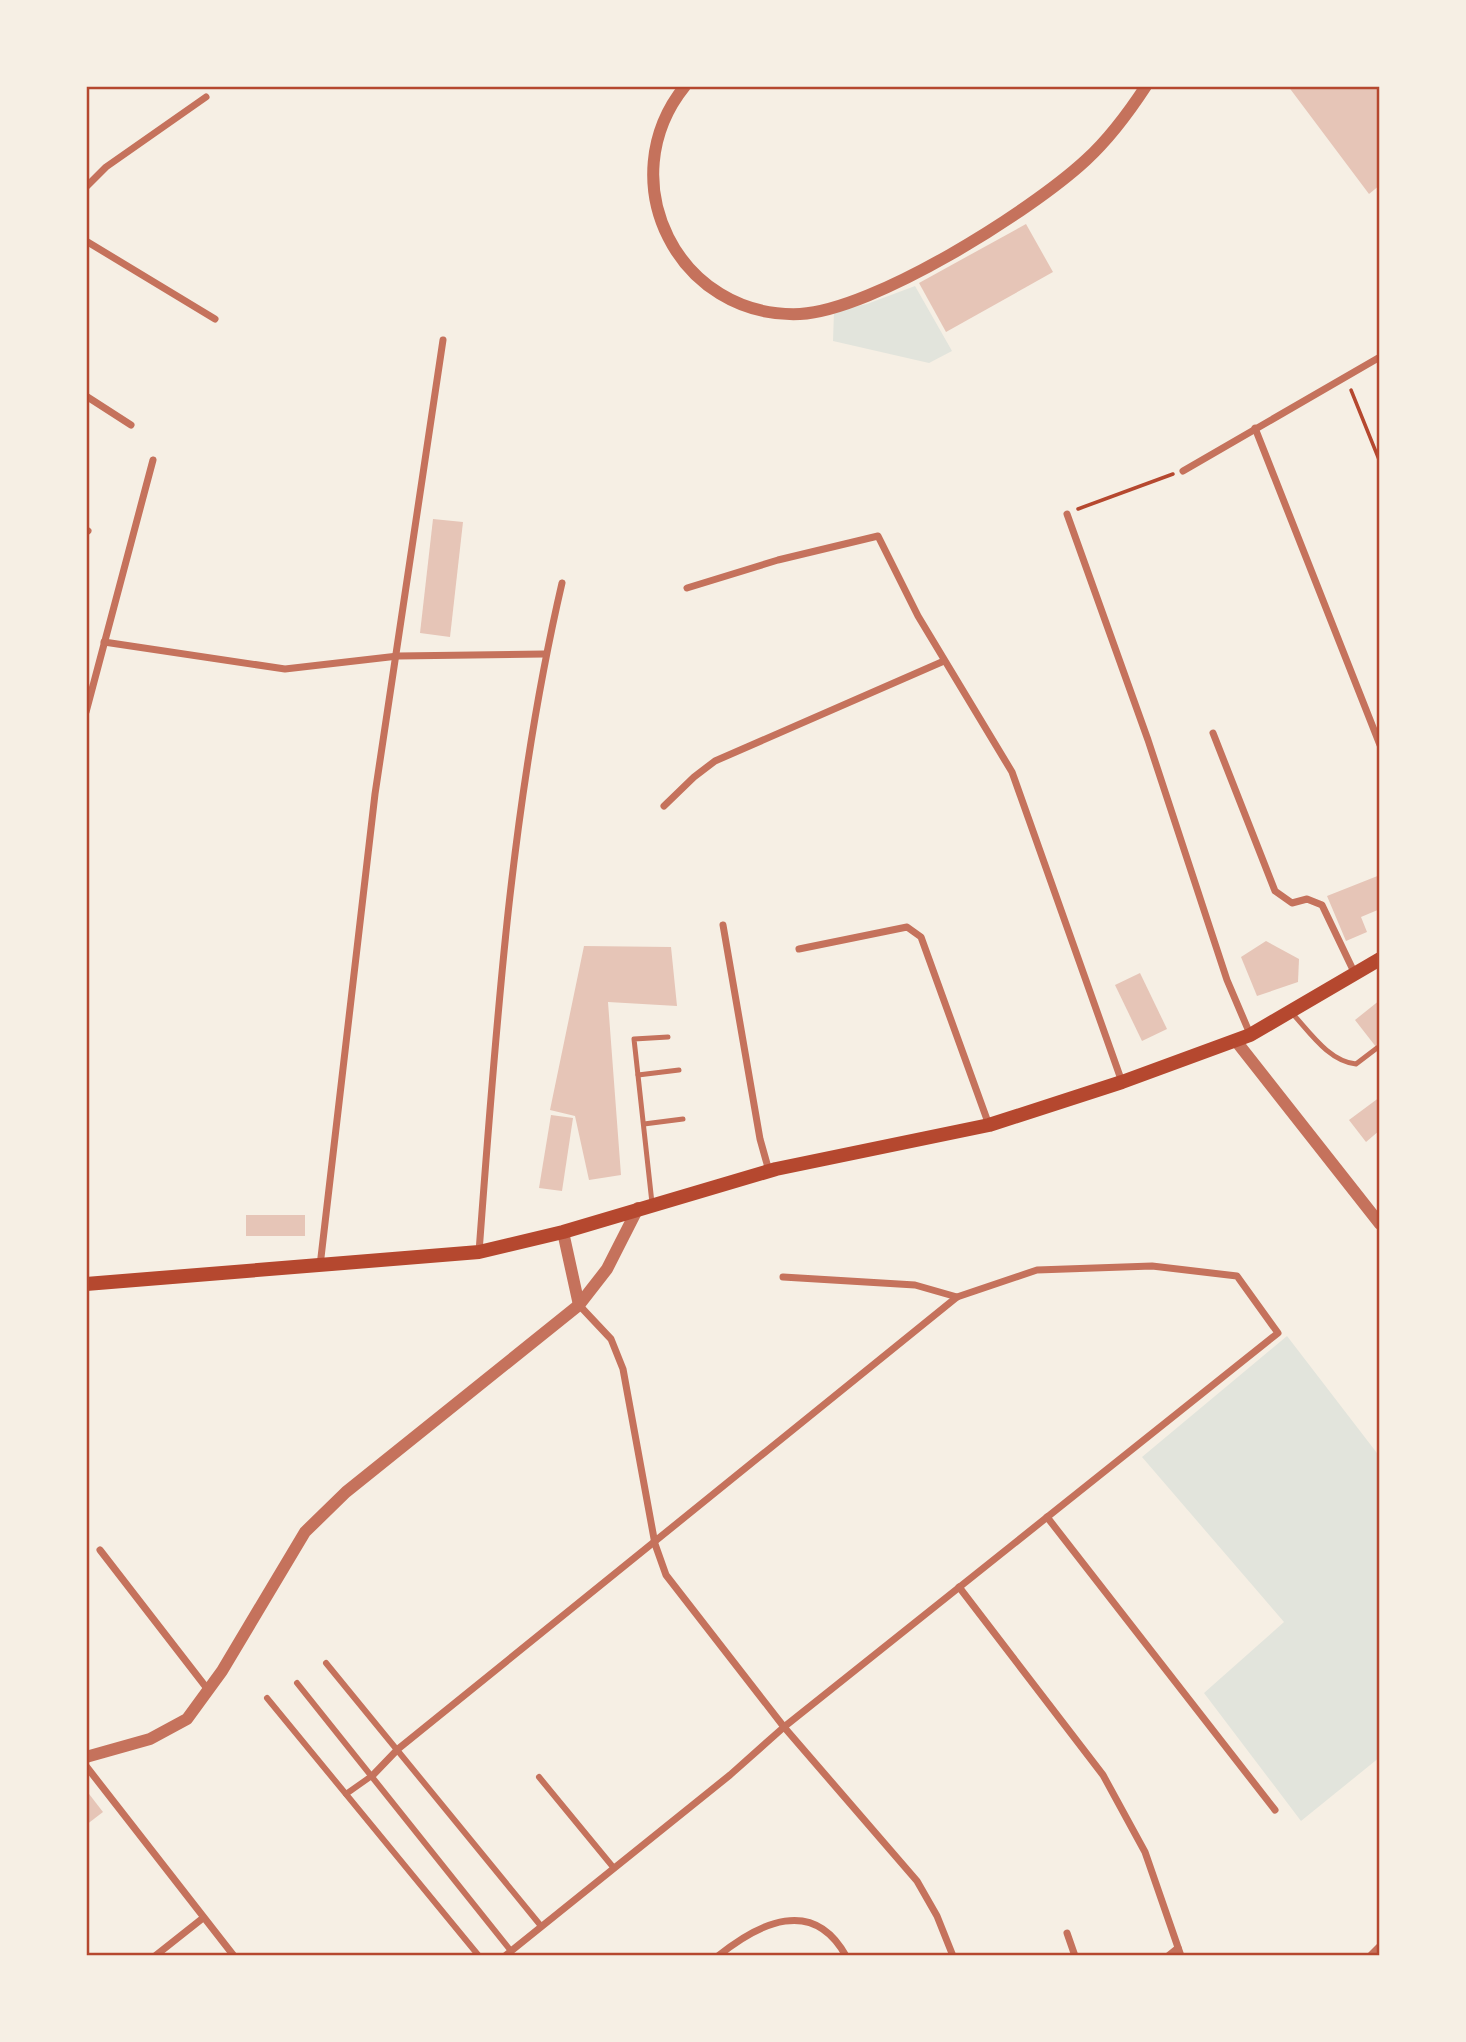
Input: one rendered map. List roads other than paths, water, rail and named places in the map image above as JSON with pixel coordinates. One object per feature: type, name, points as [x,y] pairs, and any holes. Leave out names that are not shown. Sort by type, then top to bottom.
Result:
[{"type":"main road","points":[[86,1284],[479,1252],[563,1232],[769,1171],[989,1125],[1122,1082],[1250,1035],[1380,959]]},
{"type":"street","points":[[685,86],[660,131],[653,158],[654,204],[665,233],[688,267],[727,299],[757,310],[790,314],[830,310],[870,295],[1011,218],[1087,159],[1146,86]]},
{"type":"street","points":[[86,187],[106,167],[206,97]]},
{"type":"street","points":[[86,241],[215,319]]},
{"type":"street","points":[[320,1267],[356,939],[375,794],[398,656],[408,565],[443,340]]},
{"type":"street","points":[[1182,471],[1380,357]]},
{"type":"street","points":[[86,396],[131,425]]},
{"type":"street","points":[[1255,428],[1380,745]]},
{"type":"street","points":[[86,712],[153,460]]},
{"type":"street","points":[[1067,513],[1148,740],[1227,980],[1250,1035]]},
{"type":"street","points":[[687,588],[778,560],[878,536],[944,661],[1012,772],[1122,1082]]},
{"type":"street","points":[[479,1252],[500,975],[544,654],[562,583]]},
{"type":"street","points":[[104,642],[285,669],[398,656],[544,654]]},
{"type":"street","points":[[664,806],[715,761],[944,661]]},
{"type":"street","points":[[1213,733],[1275,891],[1292,904],[1307,899],[1322,905],[1355,975]]},
{"type":"street","points":[[723,925],[760,1139],[769,1171]]},
{"type":"street","points":[[799,950],[907,927],[921,937],[989,1125]]},
{"type":"street","points":[[1236,1041],[1380,1224]]},
{"type":"street","points":[[86,1757],[133,1745],[167,1732],[187,1719],[209,1692],[305,1532],[319,1516],[579,1305],[607,1269],[645,1206]]},
{"type":"street","points":[[563,1232],[579,1305],[611,1339],[623,1369],[655,1544],[666,1575],[783,1727],[917,1881],[937,1916],[954,1956]]},
{"type":"street","points":[[297,1683],[373,1775],[508,1953],[730,1775],[783,1727],[1278,1333],[1237,1276],[1152,1266],[1037,1270],[957,1297],[655,1544],[398,1749],[373,1775],[346,1794]]},
{"type":"street","points":[[783,1278],[915,1285],[957,1297]]},
{"type":"street","points":[[1047,1517],[1275,1811]]},
{"type":"street","points":[[100,1550],[209,1692]]},
{"type":"street","points":[[959,1587],[1102,1775],[1144,1852],[1180,1952],[1168,1956]]},
{"type":"street","points":[[326,1663],[541,1926]]},
{"type":"street","points":[[267,1698],[479,1956]]},
{"type":"street","points":[[86,1766],[234,1956]]},
{"type":"street","points":[[539,1777],[613,1867]]},
{"type":"street","points":[[155,1956],[204,1918]]},
{"type":"street","points":[[718,1956],[763,1925],[782,1920],[800,1920],[820,1927],[839,1943],[846,1956]]},
{"type":"street","points":[[1067,1933],[1074,1956]]},
{"type":"street","points":[[1370,1956],[1380,1947]]},
{"type":"lane","points":[[1291,1012],[1327,1051],[1339,1060],[1356,1064],[1377,1048]]},
{"type":"lane","points":[[645,1206],[644,1124],[634,1039],[668,1037]]},
{"type":"lane","points":[[638,1075],[679,1070]]},
{"type":"lane","points":[[644,1124],[684,1119]]}]
